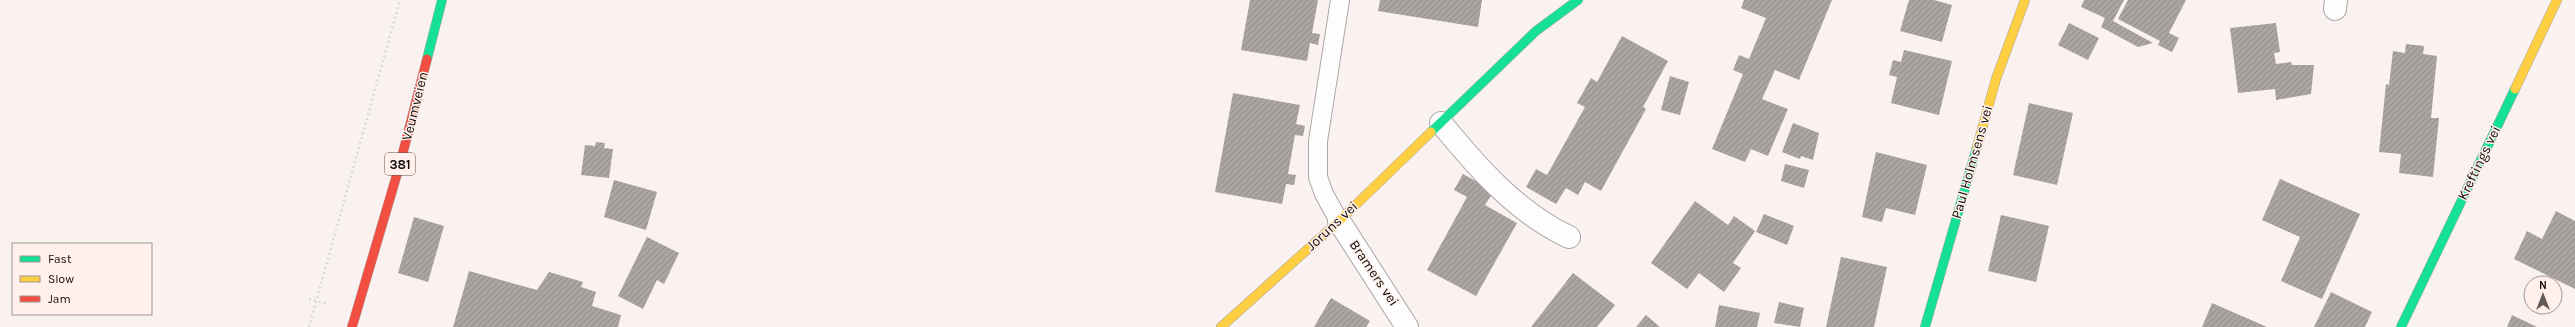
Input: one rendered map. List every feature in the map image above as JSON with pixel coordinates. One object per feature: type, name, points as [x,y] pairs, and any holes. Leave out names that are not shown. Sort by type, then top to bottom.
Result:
[{"type":"street","name":"Veumveien","points":[[352,327],[400,164],[442,0]]},
{"type":"street","name":"Joruns vei","points":[[1221,327],[1339,221],[1536,31],[1578,0]]},
{"type":"street","name":"Paul Holmsens vei","points":[[1925,327],[1996,79],[2025,0]]},
{"type":"street","name":"Kreftings vei","points":[[2401,327],[2557,0]]},
{"type":"street","points":[[1441,123],[1474,164],[1520,206],[1550,228],[1569,237]]},
{"type":"street","name":"Bramers vei","points":[[1339,221],[1397,308],[1407,327]]},
{"type":"lane","points":[[1339,221],[1324,194],[1318,176],[1318,140],[1340,0]]},
{"type":"path","points":[[309,327],[400,0]]},
{"type":"building","points":[[1250,0],[1318,0],[1312,33],[1320,34],[1318,45],[1310,43],[1307,61],[1241,50]]},
{"type":"building","points":[[1380,0],[1482,0],[1478,27],[1378,11]]},
{"type":"building","points":[[1744,0],[1832,0],[1799,80],[1775,70],[1762,99],[1788,109],[1768,156],[1751,149],[1745,162],[1712,149],[1743,74],[1733,70],[1739,55],[1749,59],[1766,18],[1741,8]]},
{"type":"building","points":[[1909,0],[1934,0],[1952,5],[1942,42],[1900,31]]},
{"type":"building","points":[[2084,0],[2124,0],[2113,21],[2153,43],[2138,47],[2101,27],[2105,18],[2081,7]]},
{"type":"building","points":[[2128,0],[2186,0],[2169,33],[2179,38],[2172,52],[2158,45],[2160,41],[2118,19]]},
{"type":"building","points":[[2069,23],[2099,38],[2088,60],[2058,45]]},
{"type":"building","points":[[2276,23],[2280,52],[2274,53],[2276,64],[2291,62],[2292,65],[2314,65],[2311,94],[2276,100],[2275,89],[2238,93],[2230,28]]},
{"type":"building","points":[[1622,36],[1668,61],[1643,107],[1646,109],[1601,191],[1585,182],[1578,195],[1566,188],[1556,204],[1526,187],[1536,169],[1547,175],[1585,107],[1577,103],[1591,78],[1597,82]]},
{"type":"building","points":[[2406,44],[2424,46],[2423,54],[2437,56],[2431,118],[2439,118],[2433,177],[2399,173],[2401,154],[2379,152],[2386,84],[2389,85],[2393,51],[2405,53]]},
{"type":"building","points":[[1904,50],[1952,61],[1939,115],[1891,103],[1897,77],[1889,75],[1893,60],[1901,62]]},
{"type":"building","points":[[1670,76],[1689,82],[1680,115],[1661,110]]},
{"type":"building","points":[[1233,93],[1300,105],[1296,124],[1305,126],[1303,136],[1295,135],[1288,174],[1296,175],[1294,185],[1286,184],[1282,204],[1215,192]]},
{"type":"building","points":[[2029,103],[2073,113],[2057,185],[2013,175]]},
{"type":"building","points":[[1793,123],[1819,133],[1813,160],[1801,156],[1800,159],[1782,152]]},
{"type":"building","points":[[596,142],[605,143],[604,148],[613,149],[609,178],[581,175],[585,145],[595,146]]},
{"type":"building","points":[[1876,152],[1927,165],[1915,215],[1886,208],[1882,222],[1862,217]]},
{"type":"building","points":[[1785,164],[1809,170],[1804,188],[1781,181]]},
{"type":"building","points":[[1463,174],[1494,191],[1485,205],[1517,223],[1476,296],[1427,270],[1467,197],[1454,190]]},
{"type":"building","points":[[2280,179],[2360,214],[2322,299],[2281,281],[2300,237],[2262,220]]},
{"type":"building","points":[[614,180],[657,192],[646,230],[604,217]]},
{"type":"building","points":[[1695,201],[1728,225],[1734,216],[1755,231],[1733,263],[1741,268],[1724,292],[1699,273],[1687,289],[1651,263]]},
{"type":"building","points":[[2556,211],[2575,221],[2575,289],[2563,283],[2563,275],[2547,275],[2514,259],[2527,231],[2542,239]]},
{"type":"building","points":[[1764,214],[1794,226],[1787,245],[1756,232]]},
{"type":"building","points":[[2001,215],[2049,226],[2036,282],[1988,271]]},
{"type":"building","points":[[414,217],[444,226],[428,282],[398,273]]},
{"type":"building","points":[[647,237],[679,253],[664,284],[657,280],[643,309],[618,296]]},
{"type":"building","points":[[1841,257],[1887,267],[1874,327],[1826,327]]},
{"type":"building","points":[[469,271],[537,290],[549,272],[583,282],[581,287],[596,292],[592,306],[621,315],[618,327],[453,327]]},
{"type":"building","points":[[1573,273],[1615,305],[1597,327],[1531,327]]},
{"type":"building","points":[[2331,292],[2372,312],[2365,327],[2314,327]]},
{"type":"building","points":[[1331,298],[1370,321],[1366,327],[1314,327]]},
{"type":"building","points":[[1779,302],[1804,308],[1800,327],[1774,323]]},
{"type":"building","points":[[2212,303],[2267,327],[2202,327]]},
{"type":"building","points":[[1719,305],[1760,313],[1757,327],[1715,327]]},
{"type":"building","points":[[1646,315],[1660,327],[1636,327]]},
{"type":"building","points":[[2512,315],[2537,327],[2507,327]]},
{"type":"traffic: fast","points":[[427,59],[442,0]]},
{"type":"traffic: fast","points":[[1431,132],[1536,31],[1578,0]]},
{"type":"traffic: fast","points":[[2401,327],[2515,89]]},
{"type":"traffic: fast","points":[[1925,327],[1977,147]]},
{"type":"traffic: slow","points":[[1977,147],[1996,79],[2025,0]]},
{"type":"traffic: slow","points":[[2515,89],[2557,0]]},
{"type":"traffic: slow","points":[[1221,327],[1339,221],[1431,132]]},
{"type":"traffic: jam","points":[[352,327],[400,164],[427,59]]}]
